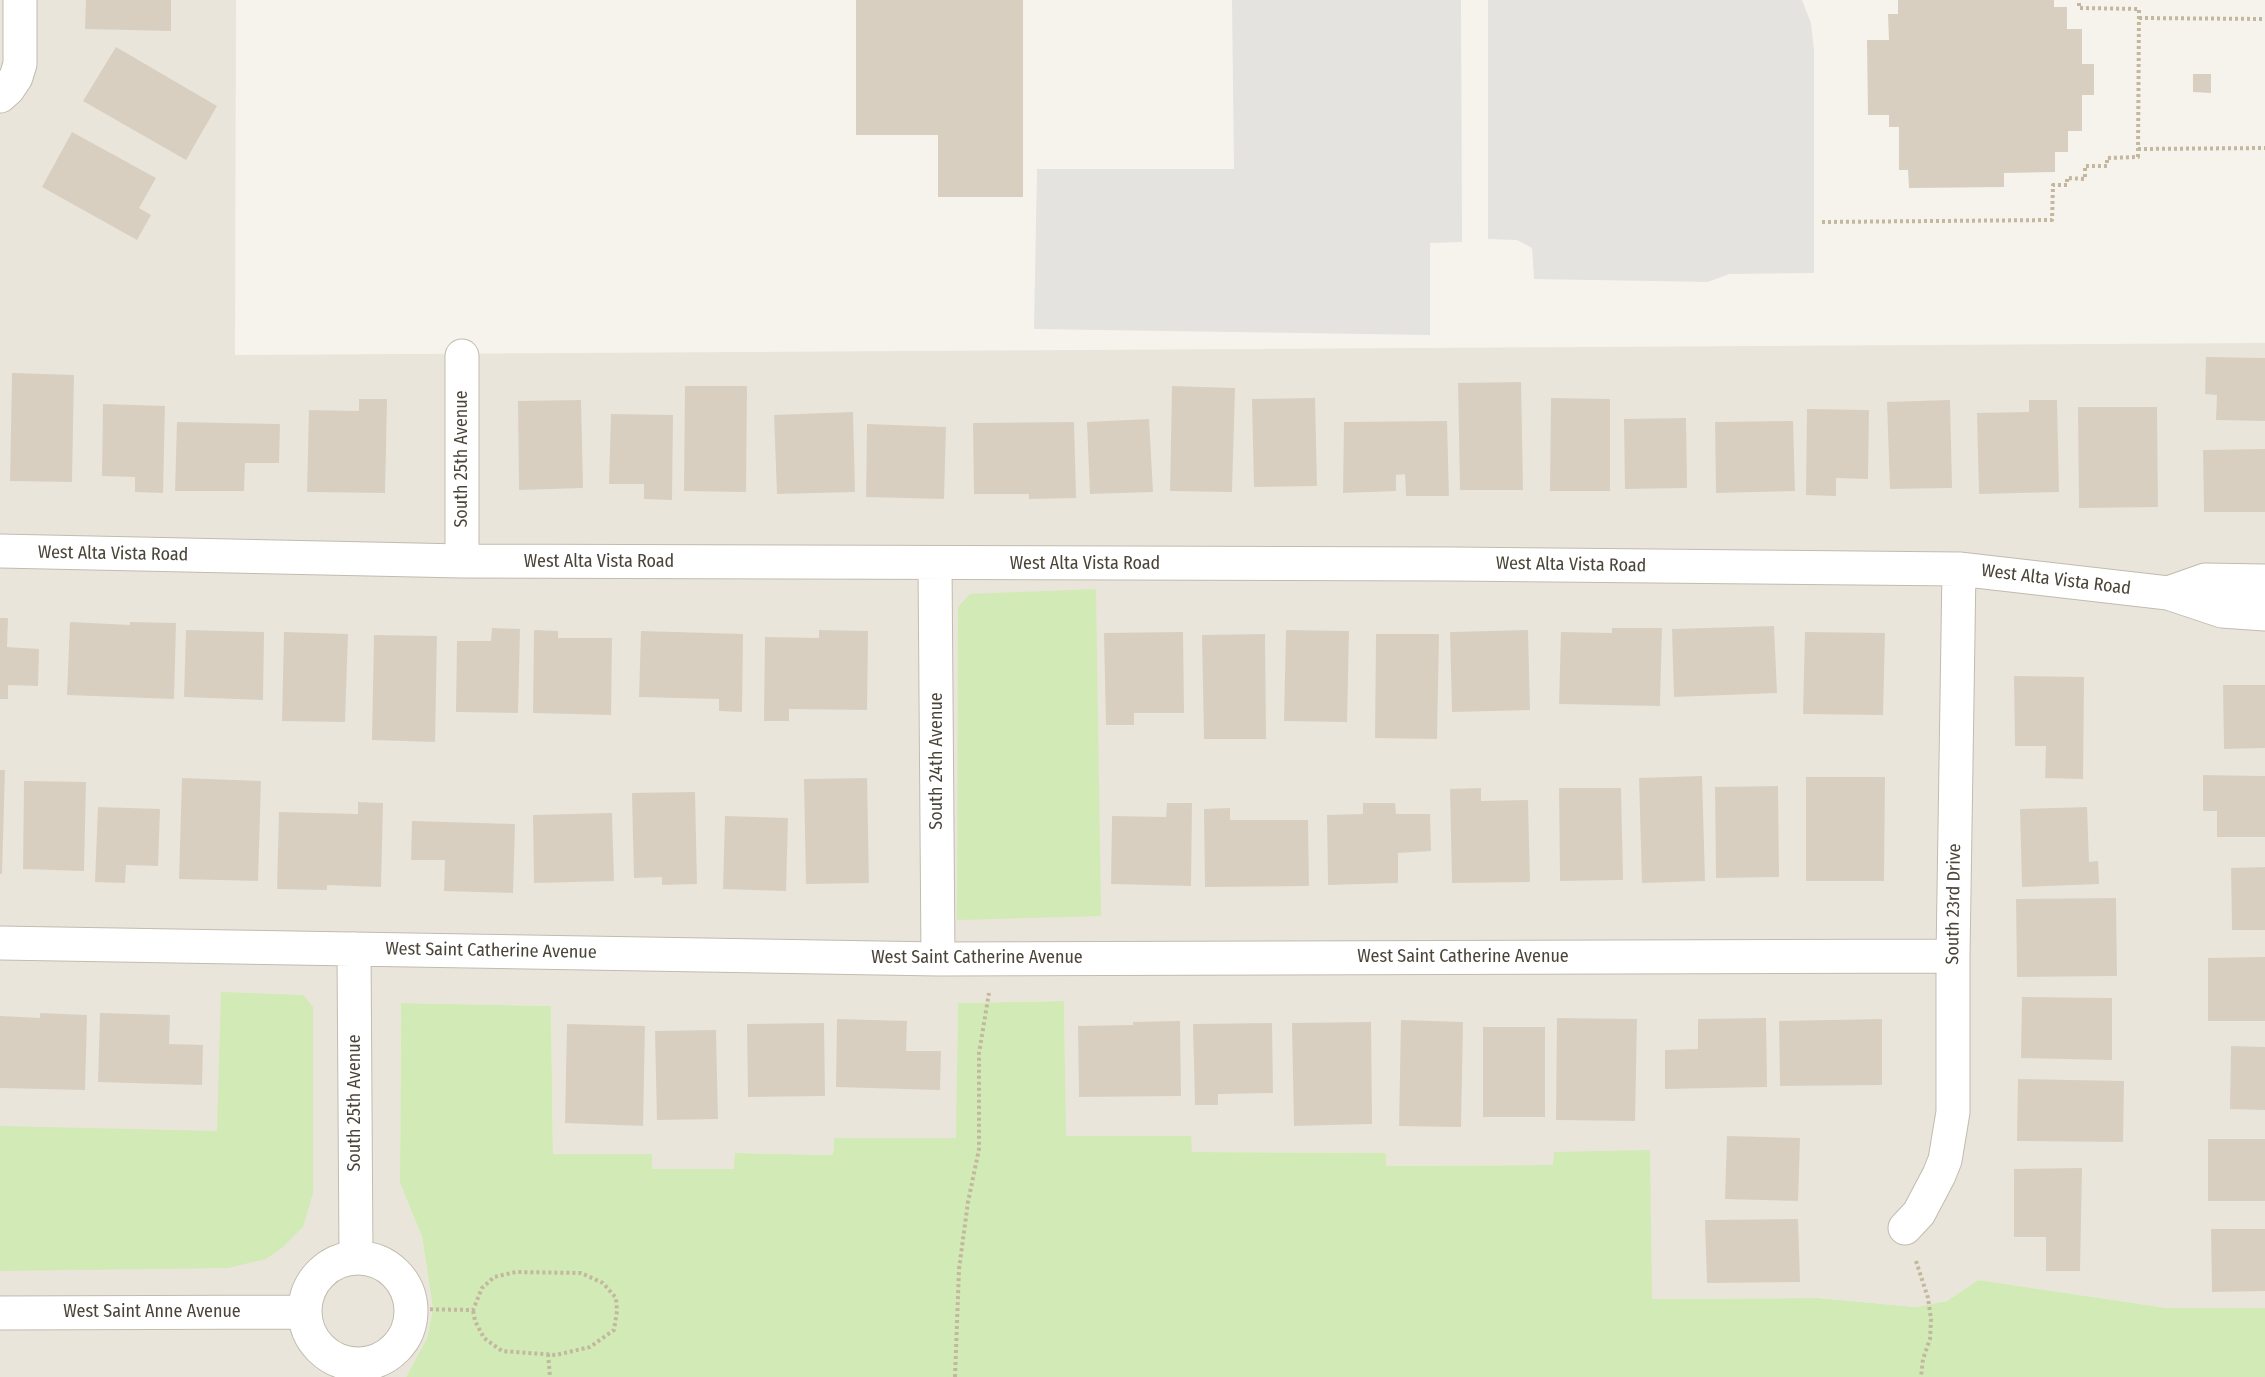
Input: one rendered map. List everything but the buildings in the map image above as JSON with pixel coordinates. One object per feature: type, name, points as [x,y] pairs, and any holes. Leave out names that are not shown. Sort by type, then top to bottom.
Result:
[{"type":"street","points":[[4,93],[16,77],[20,64],[20,0]]},
{"type":"street","name":"South 25th Avenue","points":[[462,356],[462,561]]},
{"type":"street","name":"West Alta Vista Road","points":[[0,551],[462,561],[1451,564],[1959,569],[2168,593],[2222,611],[2265,614]]},
{"type":"street","name":"South 24th Avenue","points":[[935,563],[938,959]]},
{"type":"street","name":"South 23rd Drive","points":[[1905,1228],[1929,1196],[1945,1160],[1953,1112],[1959,569]]},
{"type":"street","name":"West Alta Vista Road","points":[[2168,593],[2205,580],[2265,581]]},
{"type":"street","name":"West Saint Catherine Avenue","points":[[0,943],[938,959],[1953,956]]},
{"type":"street","name":"South 25th Avenue","points":[[354,949],[356,1257]]},
{"type":"street","points":[[356,1257],[377,1261],[395,1271],[408,1289],[412,1309],[409,1330],[398,1348],[380,1360],[353,1371],[321,1350],[308,1333],[304,1312],[307,1292],[318,1274],[336,1262],[356,1257]]},
{"type":"street","name":"West Saint Anne Avenue","points":[[0,1313],[304,1312]]},
{"type":"path","points":[[1822,222],[2052,220],[2053,185],[2067,185],[2067,178],[2085,179],[2085,166],[2107,166],[2107,158],[2138,157],[2139,9],[2079,8],[2079,0]]},
{"type":"path","points":[[2139,18],[2265,19]]},
{"type":"path","points":[[2138,149],[2265,148]]},
{"type":"path","points":[[955,1377],[959,1269],[968,1202],[979,1149],[979,1053],[989,996],[988,958]]},
{"type":"path","points":[[1905,1228],[1928,1298],[1931,1319],[1930,1339],[1923,1359],[1921,1377]]},
{"type":"path","points":[[516,1272],[581,1273],[603,1283],[616,1298],[617,1311],[614,1330],[590,1347],[556,1355],[502,1351],[484,1338],[475,1321],[473,1310],[482,1288],[494,1277],[516,1272]]},
{"type":"path","points":[[412,1309],[473,1310]]},
{"type":"path","points":[[548,1354],[550,1377]]},
{"type":"shaded area","points":[[0,0],[236,0],[235,355],[2265,343],[2265,1308],[2167,1308],[1978,1280],[1947,1301],[1916,1307],[1818,1298],[1652,1299],[1554,1152],[1554,1165],[1386,1166],[1386,1153],[1192,1152],[1190,1136],[1065,1136],[1064,1001],[958,1003],[957,1138],[834,1138],[833,1155],[735,1153],[735,1169],[652,1169],[652,1154],[553,1154],[551,1006],[401,1003],[400,1183],[422,1237],[433,1309],[427,1338],[406,1377],[0,1377]]},
{"type":"shaded area","points":[[1232,0],[1461,0],[1462,242],[1430,243],[1430,335],[1034,329],[1037,169],[1234,169]]},
{"type":"shaded area","points":[[1488,0],[1802,0],[1811,23],[1814,51],[1814,273],[1729,274],[1708,282],[1534,279],[1532,248],[1517,240],[1488,239]]},
{"type":"green space","points":[[1096,589],[1101,916],[957,920],[958,607],[970,594]]},
{"type":"green space","points":[[221,992],[303,995],[313,1007],[313,1193],[303,1227],[283,1247],[266,1259],[228,1268],[0,1271],[0,1126],[217,1131]]},
{"type":"green space","points":[[1064,1001],[1066,1136],[1191,1136],[1192,1152],[1386,1153],[1386,1166],[1553,1165],[1554,1152],[1650,1150],[1652,1299],[1818,1298],[1916,1307],[1947,1301],[1978,1280],[2167,1308],[2265,1308],[2265,1377],[406,1377],[427,1338],[433,1309],[422,1237],[400,1183],[401,1003],[551,1006],[553,1154],[652,1154],[652,1169],[734,1169],[735,1153],[833,1155],[834,1138],[956,1138],[958,1003]]}]
